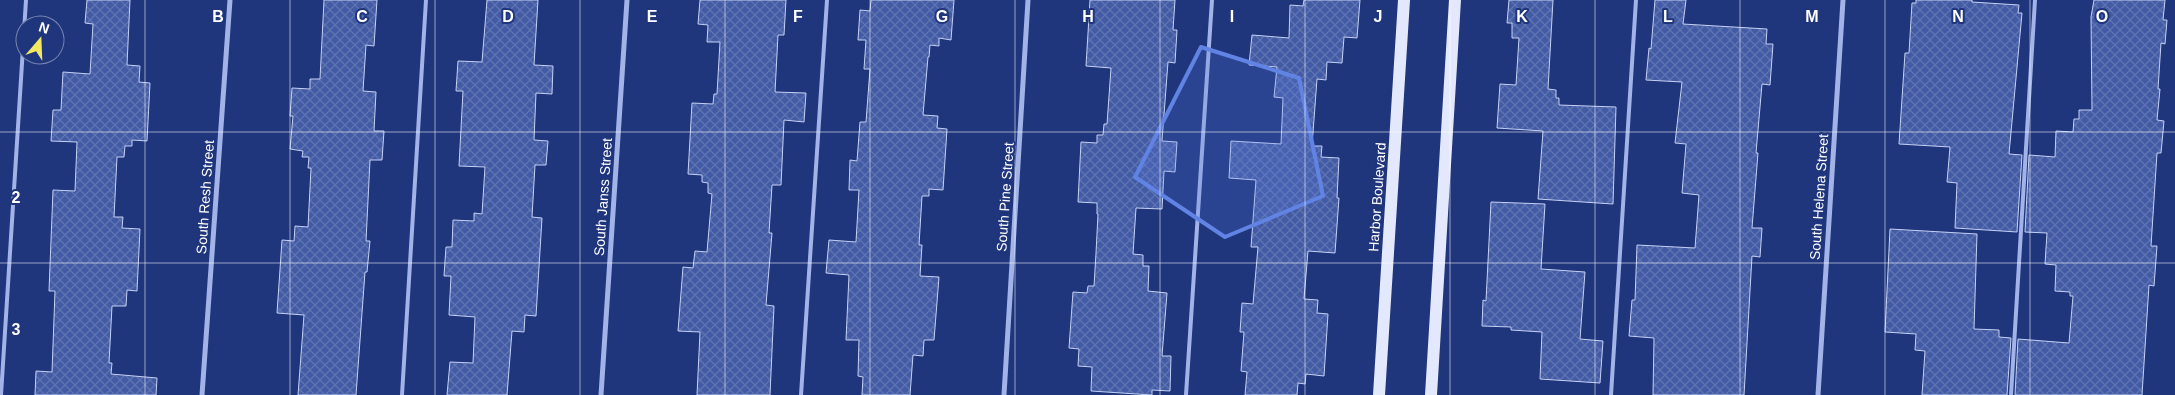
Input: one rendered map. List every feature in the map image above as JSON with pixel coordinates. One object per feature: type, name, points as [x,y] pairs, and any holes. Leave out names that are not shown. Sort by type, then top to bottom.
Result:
[{"type":"main road","name":"Harbor Boulevard","points":[[1379,395],[1404,0]]},
{"type":"main road","points":[[1431,395],[1455,0]]},
{"type":"street","name":"South Resh Street","points":[[202,395],[230,0]]},
{"type":"street","name":"South Janss Street","points":[[601,395],[627,0]]},
{"type":"street","name":"South Pine Street","points":[[1004,395],[1028,0]]},
{"type":"street","name":"South Helena Street","points":[[1818,395],[1843,0]]},
{"type":"lane","points":[[1,395],[26,0]]},
{"type":"lane","points":[[402,395],[426,0]]},
{"type":"lane","points":[[801,395],[828,0]]},
{"type":"lane","points":[[1186,395],[1212,0]]},
{"type":"lane","points":[[1611,395],[1636,0]]},
{"type":"lane","points":[[2011,395],[2035,0]]},
{"type":"highlighted area","points":[[1201,47],[1299,78],[1323,196],[1225,237],[1135,177]]},
{"type":"building","points":[[87,0],[130,0],[127,65],[140,66],[139,82],[150,83],[147,141],[132,140],[132,146],[125,146],[124,157],[117,157],[114,217],[123,217],[122,228],[140,229],[137,291],[127,290],[126,306],[112,306],[109,363],[112,363],[111,374],[157,378],[156,395],[35,395],[36,371],[52,372],[55,291],[49,291],[53,190],[75,191],[77,142],[51,141],[53,110],[61,110],[63,72],[90,74],[93,24],[85,23]]},
{"type":"building","points":[[324,0],[377,0],[374,46],[366,45],[363,91],[376,92],[374,131],[384,131],[382,160],[370,160],[366,241],[370,241],[367,272],[365,272],[356,395],[298,395],[304,315],[277,313],[282,240],[294,241],[295,226],[308,227],[311,168],[308,168],[309,157],[302,157],[303,151],[290,149],[293,116],[290,116],[292,88],[310,89],[310,79],[320,79]]},
{"type":"building","points":[[487,0],[538,0],[534,65],[553,66],[552,94],[536,93],[534,140],[548,141],[546,165],[535,165],[532,217],[542,218],[536,316],[525,315],[524,332],[512,331],[507,395],[447,395],[450,362],[473,363],[475,317],[449,315],[451,276],[444,276],[446,247],[452,247],[453,220],[474,221],[474,213],[482,214],[485,167],[459,166],[463,91],[456,91],[458,61],[482,62]]},
{"type":"building","points":[[700,0],[786,0],[784,35],[778,35],[775,92],[806,93],[804,122],[784,120],[781,185],[772,185],[769,233],[772,233],[766,305],[774,306],[770,395],[697,395],[700,332],[678,331],[683,267],[693,268],[695,251],[707,252],[712,194],[708,193],[708,183],[702,182],[702,175],[688,174],[692,103],[713,104],[714,94],[717,94],[720,42],[707,42],[708,25],[698,24]]},
{"type":"building","points":[[871,0],[954,0],[951,40],[939,38],[939,46],[930,45],[928,57],[923,115],[938,116],[937,128],[947,129],[943,190],[929,189],[929,196],[922,196],[919,245],[922,245],[920,276],[939,277],[934,340],[924,340],[923,356],[913,355],[910,395],[862,395],[863,377],[858,376],[859,340],[846,340],[849,275],[826,273],[829,240],[856,242],[859,190],[849,190],[850,160],[857,161],[860,122],[866,122],[870,69],[864,69],[866,40],[858,40],[860,10],[870,11]]},
{"type":"building","points":[[1090,0],[1175,0],[1173,30],[1177,30],[1175,63],[1168,62],[1162,141],[1177,142],[1175,172],[1164,171],[1162,209],[1136,208],[1133,254],[1143,255],[1143,266],[1149,266],[1148,291],[1167,293],[1162,356],[1171,356],[1170,391],[1152,390],[1152,395],[1091,391],[1092,367],[1078,366],[1079,349],[1069,348],[1073,292],[1087,293],[1088,286],[1094,286],[1096,253],[1097,203],[1078,202],[1081,142],[1097,143],[1097,135],[1103,135],[1104,124],[1107,124],[1111,68],[1086,66]]},
{"type":"building","points":[[1304,0],[1360,0],[1357,38],[1344,37],[1342,63],[1327,62],[1326,80],[1317,79],[1312,146],[1322,146],[1321,157],[1339,158],[1337,198],[1339,198],[1335,253],[1308,251],[1304,299],[1318,300],[1317,313],[1328,314],[1324,376],[1306,374],[1305,384],[1298,383],[1297,395],[1245,395],[1247,372],[1241,371],[1244,332],[1240,332],[1242,303],[1253,304],[1258,247],[1251,247],[1256,180],[1229,178],[1231,141],[1281,144],[1283,98],[1274,97],[1277,67],[1249,65],[1252,35],[1289,38],[1290,5],[1303,6]]},
{"type":"building","points":[[1509,0],[1553,0],[1548,89],[1556,90],[1556,98],[1559,98],[1559,105],[1616,107],[1613,204],[1538,199],[1543,131],[1497,128],[1500,84],[1516,85],[1519,38],[1512,38],[1512,23],[1507,23]]},
{"type":"building","points":[[1655,0],[1686,0],[1683,24],[1767,29],[1766,44],[1773,44],[1770,85],[1762,84],[1756,153],[1758,153],[1752,228],[1762,228],[1760,257],[1752,256],[1744,395],[1653,395],[1654,338],[1629,336],[1632,300],[1635,300],[1637,245],[1695,248],[1699,195],[1682,193],[1686,144],[1675,143],[1682,82],[1646,80],[1649,48],[1651,49]]},
{"type":"building","points":[[1916,0],[1972,0],[1972,2],[2019,5],[2018,13],[2022,13],[2009,154],[2022,155],[2017,232],[1955,228],[1957,183],[1947,182],[1950,147],[1899,144],[1905,53],[1909,53],[1912,3],[1916,3]]},
{"type":"building","points":[[2094,0],[2165,0],[2163,20],[2167,20],[2165,44],[2161,43],[2157,120],[2164,121],[2161,153],[2157,153],[2151,246],[2157,246],[2154,286],[2149,285],[2142,395],[2015,395],[2018,339],[2069,343],[2073,296],[2070,296],[2070,292],[2055,291],[2056,265],[2045,264],[2047,233],[2025,232],[2029,155],[2055,157],[2056,131],[2073,132],[2074,119],[2079,119],[2079,110],[2092,110],[2091,17]]},
{"type":"building","points":[[1491,202],[1545,204],[1541,269],[1585,272],[1580,339],[1603,341],[1600,383],[1540,379],[1542,332],[1511,330],[1511,327],[1482,326],[1483,300],[1486,301]]},
{"type":"building","points":[[1890,229],[1977,234],[1974,329],[1999,330],[1999,337],[2011,338],[2007,395],[1922,395],[1925,351],[1915,350],[1916,334],[1885,332]]}]
